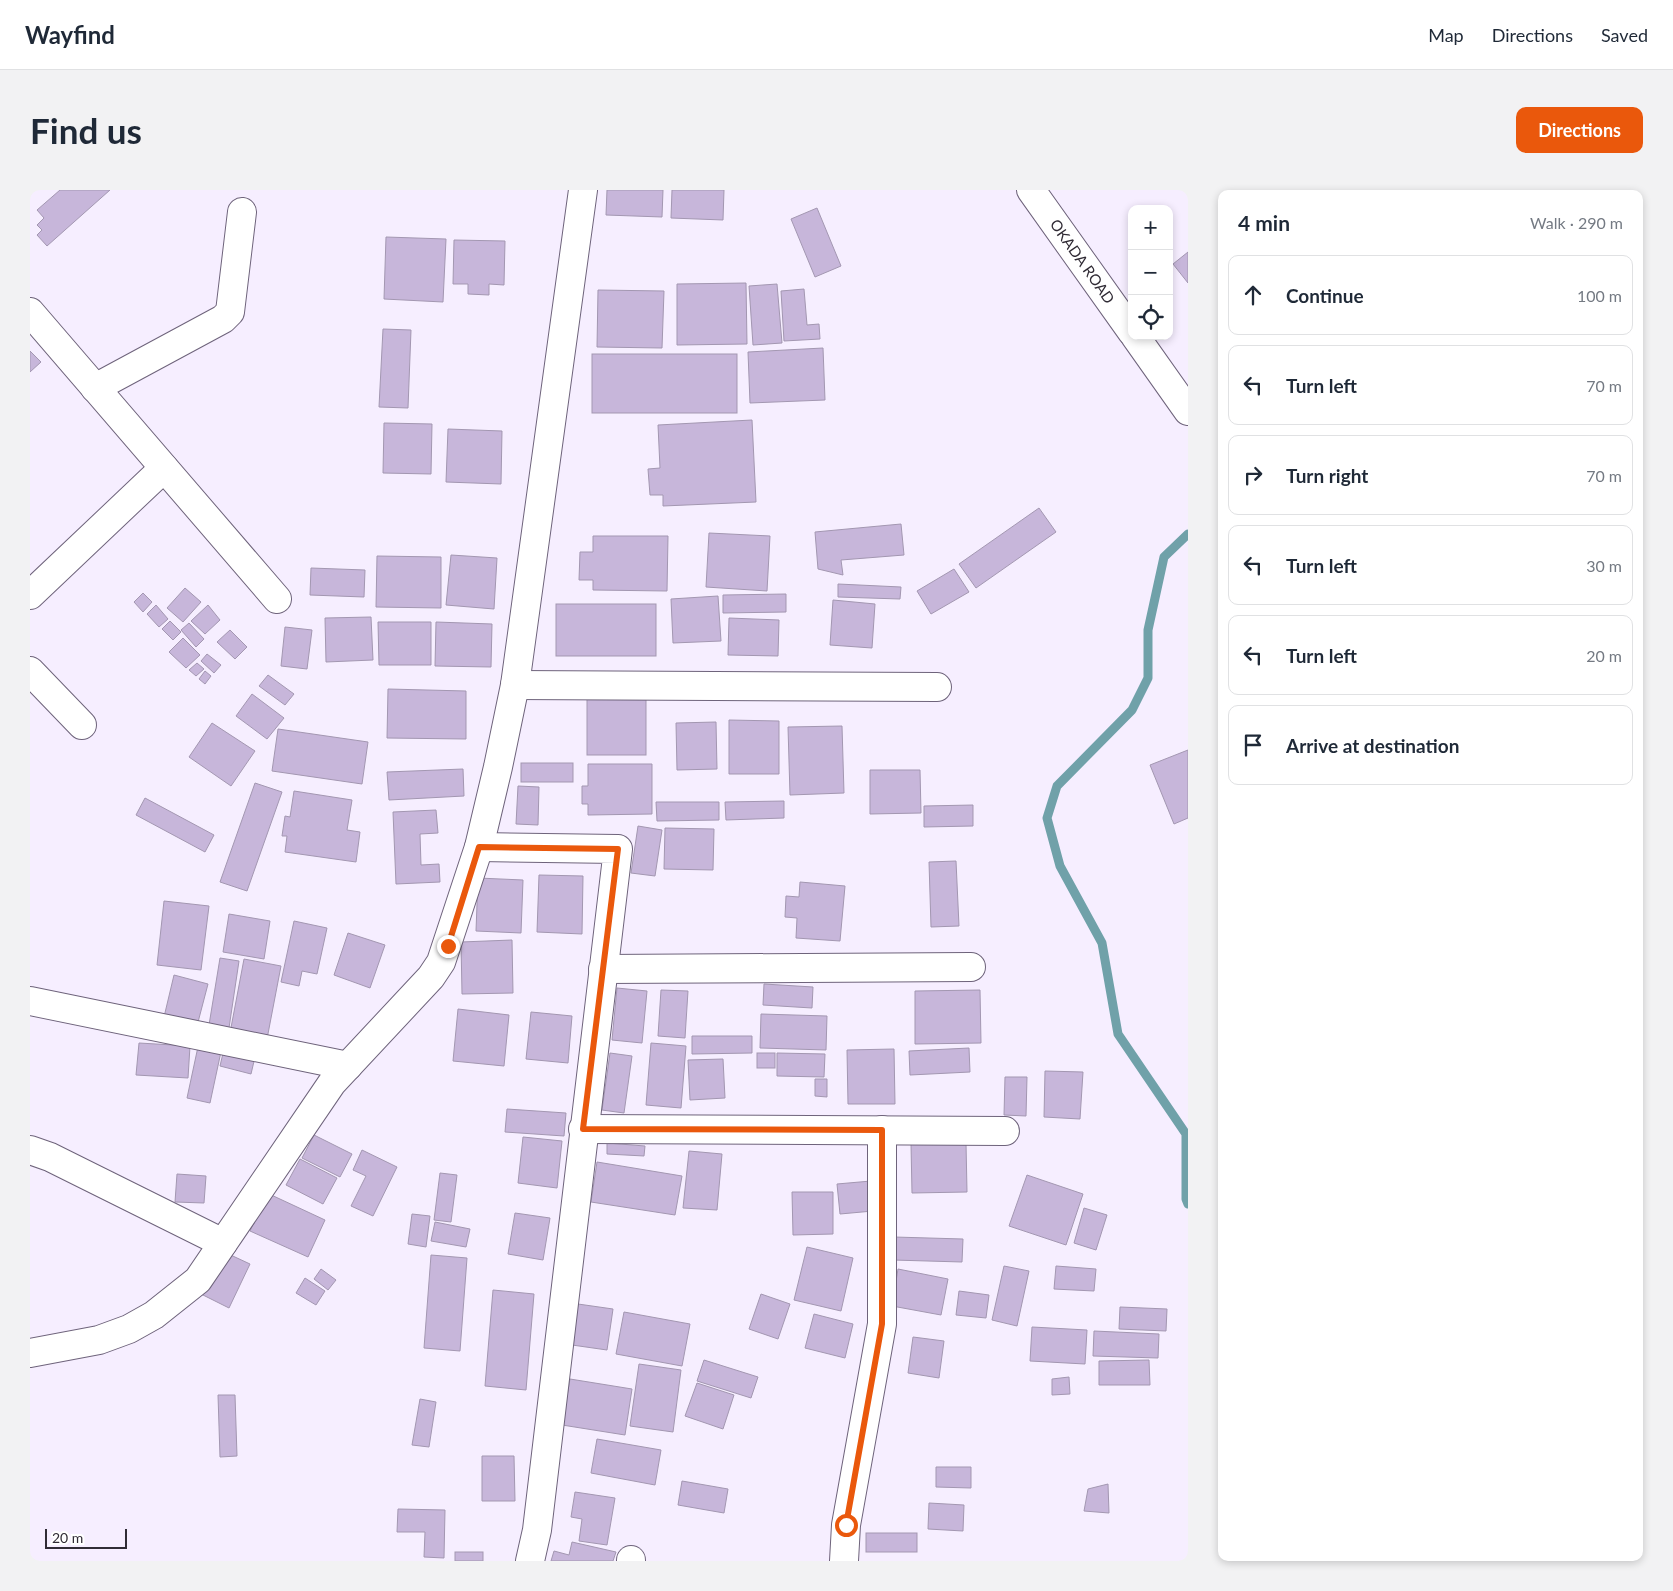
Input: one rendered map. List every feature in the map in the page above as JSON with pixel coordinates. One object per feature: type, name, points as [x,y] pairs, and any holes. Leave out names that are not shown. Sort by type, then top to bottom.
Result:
[{"type":"street","points":[[30,1353],[99,1340],[130,1329],[154,1315],[191,1286],[223,1243],[332,1083],[431,977],[441,962],[479,847],[515,685],[583,190]]},
{"type":"street","name":"OKADA ROAD","points":[[1031,190],[1128,326]]},
{"type":"street","points":[[95,388],[223,318],[230,312],[242,212]]},
{"type":"street","points":[[30,312],[277,598]]},
{"type":"street","points":[[1138,340],[1188,411]]},
{"type":"street","points":[[30,594],[164,468]]},
{"type":"street","points":[[30,671],[82,724]]},
{"type":"street","points":[[515,685],[937,686]]},
{"type":"street","points":[[479,847],[618,849],[583,1129],[537,1530],[530,1561]]},
{"type":"street","points":[[603,969],[971,968]]},
{"type":"street","points":[[30,1001],[348,1066]]},
{"type":"street","points":[[583,1129],[1005,1131]]},
{"type":"street","points":[[844,1561],[846,1525],[882,1324],[882,1130]]},
{"type":"street","points":[[30,1150],[50,1157],[223,1243]]},
{"type":"building","points":[[60,190],[110,190],[47,246],[37,235],[42,230],[37,225],[44,218],[37,210]]},
{"type":"building","points":[[607,190],[663,190],[662,217],[606,215]]},
{"type":"building","points":[[672,190],[724,190],[723,220],[671,218]]},
{"type":"building","points":[[817,208],[841,266],[815,277],[791,219]]},
{"type":"building","points":[[386,237],[446,239],[443,302],[384,299]]},
{"type":"building","points":[[454,240],[505,241],[504,285],[489,284],[489,295],[468,294],[468,284],[453,284]]},
{"type":"building","points":[[1188,252],[1188,283],[1173,264]]},
{"type":"building","points":[[746,283],[747,344],[677,345],[677,284]]},
{"type":"building","points":[[777,284],[782,343],[753,345],[749,286]]},
{"type":"building","points":[[804,289],[807,325],[819,324],[820,339],[784,341],[781,291]]},
{"type":"building","points":[[598,290],[664,291],[662,348],[597,347]]},
{"type":"building","points":[[383,329],[411,330],[408,408],[379,407]]},
{"type":"building","points":[[823,348],[825,400],[750,403],[748,352]]},
{"type":"building","points":[[30,351],[41,362],[30,372]]},
{"type":"building","points":[[592,354],[737,354],[737,413],[592,413]]},
{"type":"building","points":[[752,420],[756,502],[663,506],[663,495],[650,495],[648,469],[660,468],[658,425]]},
{"type":"building","points":[[384,423],[432,424],[431,474],[383,473]]},
{"type":"building","points":[[448,429],[502,431],[501,484],[446,482]]},
{"type":"building","points":[[1039,508],[1056,532],[976,588],[959,564]]},
{"type":"building","points":[[901,524],[904,555],[841,560],[843,575],[818,569],[815,532]]},
{"type":"building","points":[[709,533],[770,536],[767,591],[706,587]]},
{"type":"building","points":[[593,536],[668,536],[667,591],[593,590],[593,580],[579,580],[580,552],[593,552]]},
{"type":"building","points":[[451,555],[497,558],[494,609],[446,605]]},
{"type":"building","points":[[377,556],[441,557],[441,608],[376,607]]},
{"type":"building","points":[[311,568],[365,570],[364,597],[310,595]]},
{"type":"building","points":[[954,569],[969,592],[931,614],[917,591]]},
{"type":"building","points":[[838,584],[901,587],[900,599],[838,597]]},
{"type":"building","points":[[185,588],[201,602],[183,622],[167,608]]},
{"type":"building","points":[[143,593],[152,602],[143,612],[134,602]]},
{"type":"building","points":[[786,594],[786,612],[723,613],[723,595]]},
{"type":"building","points":[[718,596],[721,641],[673,643],[671,599]]},
{"type":"building","points":[[833,600],[875,604],[872,648],[830,645]]},
{"type":"building","points":[[556,604],[656,604],[656,656],[556,656]]},
{"type":"building","points":[[156,605],[168,619],[159,627],[147,614]]},
{"type":"building","points":[[208,605],[220,620],[205,634],[191,621]]},
{"type":"building","points":[[371,617],[373,660],[326,662],[325,618]]},
{"type":"building","points":[[729,618],[779,620],[778,656],[728,655]]},
{"type":"building","points":[[170,621],[181,632],[173,640],[162,629]]},
{"type":"building","points":[[378,622],[431,622],[431,665],[379,665]]},
{"type":"building","points":[[436,622],[492,624],[491,667],[435,666]]},
{"type":"building","points":[[189,623],[204,639],[196,647],[181,630]]},
{"type":"building","points":[[285,627],[312,630],[307,669],[281,666]]},
{"type":"building","points":[[230,630],[247,647],[235,659],[217,642]]},
{"type":"building","points":[[183,638],[200,655],[186,668],[169,652]]},
{"type":"building","points":[[207,654],[221,665],[214,673],[201,661]]},
{"type":"building","points":[[197,663],[204,669],[196,676],[189,670]]},
{"type":"building","points":[[205,671],[211,676],[205,684],[199,679]]},
{"type":"building","points":[[268,675],[294,694],[285,705],[259,686]]},
{"type":"building","points":[[388,689],[466,691],[466,739],[387,738]]},
{"type":"building","points":[[252,694],[284,718],[267,739],[236,716]]},
{"type":"building","points":[[587,699],[646,699],[646,755],[587,755]]},
{"type":"building","points":[[729,720],[779,721],[779,774],[729,774]]},
{"type":"building","points":[[716,722],[717,769],[677,770],[676,723]]},
{"type":"building","points":[[212,723],[255,751],[231,786],[189,757]]},
{"type":"building","points":[[842,726],[844,793],[790,795],[788,727]]},
{"type":"building","points":[[278,729],[368,742],[362,784],[272,771]]},
{"type":"building","points":[[1188,750],[1188,818],[1174,824],[1150,765]]},
{"type":"building","points":[[521,763],[573,763],[573,782],[521,782]]},
{"type":"building","points":[[588,764],[652,764],[652,814],[588,815],[588,804],[582,804],[582,786],[588,786]]},
{"type":"building","points":[[463,769],[464,796],[389,800],[387,772]]},
{"type":"building","points":[[870,770],[920,770],[921,813],[870,814]]},
{"type":"building","points":[[255,783],[282,792],[247,891],[220,882]]},
{"type":"building","points":[[518,786],[539,787],[538,825],[516,824]]},
{"type":"building","points":[[294,791],[352,800],[347,830],[360,832],[356,862],[285,852],[287,836],[282,836],[285,816],[290,817]]},
{"type":"building","points":[[145,798],[214,835],[205,852],[136,815]]},
{"type":"building","points":[[784,801],[784,818],[726,820],[725,802]]},
{"type":"building","points":[[656,802],[719,802],[719,820],[657,821]]},
{"type":"building","points":[[973,805],[973,826],[924,827],[924,806]]},
{"type":"building","points":[[436,810],[438,833],[420,834],[421,865],[439,864],[440,882],[396,884],[393,812]]},
{"type":"building","points":[[638,826],[662,830],[655,876],[631,873]]},
{"type":"building","points":[[665,828],[714,829],[713,870],[664,869]]},
{"type":"building","points":[[956,861],[959,926],[931,927],[929,862]]},
{"type":"building","points":[[539,875],[583,876],[582,934],[537,932]]},
{"type":"building","points":[[478,878],[523,880],[521,933],[476,931]]},
{"type":"building","points":[[800,882],[845,886],[840,941],[796,938],[797,918],[785,917],[786,896],[799,897]]},
{"type":"building","points":[[164,901],[209,906],[201,970],[157,965]]},
{"type":"building","points":[[229,914],[270,921],[264,959],[223,952]]},
{"type":"building","points":[[294,921],[327,928],[317,974],[302,971],[299,986],[281,982]]},
{"type":"building","points":[[348,933],[385,945],[370,988],[334,975]]},
{"type":"building","points":[[512,940],[513,993],[462,994],[461,942]]},
{"type":"building","points":[[220,958],[239,961],[229,1028],[209,1025]]},
{"type":"building","points":[[244,959],[281,966],[267,1039],[230,1033]]},
{"type":"building","points":[[174,975],[208,984],[197,1026],[164,1017]]},
{"type":"building","points":[[764,984],[813,987],[812,1008],[763,1005]]},
{"type":"building","points":[[617,988],[647,991],[642,1043],[612,1040]]},
{"type":"building","points":[[661,990],[688,991],[685,1038],[658,1036]]},
{"type":"building","points":[[980,990],[981,1043],[915,1044],[915,991]]},
{"type":"building","points":[[458,1009],[509,1015],[504,1066],[453,1061]]},
{"type":"building","points":[[531,1012],[572,1016],[568,1063],[526,1059]]},
{"type":"building","points":[[761,1014],[827,1016],[826,1050],[760,1048]]},
{"type":"building","points":[[692,1036],[752,1036],[752,1053],[692,1054]]},
{"type":"building","points":[[199,1042],[222,1047],[210,1103],[187,1098]]},
{"type":"building","points":[[139,1043],[190,1046],[188,1078],[136,1075]]},
{"type":"building","points":[[651,1043],[686,1046],[681,1108],[646,1105]]},
{"type":"building","points":[[969,1048],[970,1072],[910,1075],[909,1051]]},
{"type":"building","points":[[224,1049],[255,1057],[251,1074],[220,1066]]},
{"type":"building","points":[[894,1049],[895,1104],[848,1104],[847,1050]]},
{"type":"building","points":[[610,1053],[632,1056],[624,1113],[602,1110]]},
{"type":"building","points":[[757,1053],[775,1053],[775,1068],[757,1068]]},
{"type":"building","points":[[777,1053],[825,1054],[824,1077],[777,1076]]},
{"type":"building","points":[[723,1059],[725,1098],[690,1100],[688,1060]]},
{"type":"building","points":[[1045,1071],[1083,1072],[1080,1119],[1044,1117]]},
{"type":"building","points":[[1005,1077],[1027,1077],[1026,1116],[1004,1115]]},
{"type":"building","points":[[815,1079],[827,1079],[827,1097],[815,1096]]},
{"type":"building","points":[[507,1109],[566,1113],[564,1136],[505,1132]]},
{"type":"building","points":[[314,1135],[352,1154],[340,1177],[302,1158]]},
{"type":"building","points":[[523,1137],[562,1141],[557,1188],[518,1183]]},
{"type":"building","points":[[607,1143],[645,1146],[644,1156],[607,1154]]},
{"type":"building","points":[[966,1143],[967,1192],[912,1193],[911,1144]]},
{"type":"building","points":[[362,1150],[397,1167],[373,1216],[351,1206],[366,1176],[353,1170]]},
{"type":"building","points":[[689,1151],[722,1154],[717,1210],[683,1208]]},
{"type":"building","points":[[300,1159],[337,1178],[323,1204],[286,1185]]},
{"type":"building","points":[[597,1162],[682,1176],[675,1215],[591,1202]]},
{"type":"building","points":[[440,1173],[457,1175],[451,1222],[434,1220]]},
{"type":"building","points":[[177,1174],[206,1176],[204,1203],[175,1202]]},
{"type":"building","points":[[1027,1175],[1083,1194],[1066,1245],[1009,1226]]},
{"type":"building","points":[[871,1181],[873,1211],[840,1214],[837,1184]]},
{"type":"building","points":[[792,1192],[833,1192],[833,1234],[793,1235]]},
{"type":"building","points":[[267,1193],[325,1220],[308,1257],[250,1231]]},
{"type":"building","points":[[1084,1208],[1107,1215],[1096,1250],[1074,1243]]},
{"type":"building","points":[[515,1213],[550,1218],[543,1260],[508,1254]]},
{"type":"building","points":[[412,1214],[430,1216],[426,1247],[408,1244]]},
{"type":"building","points":[[435,1222],[470,1229],[466,1247],[431,1241]]},
{"type":"building","points":[[894,1237],[963,1239],[962,1262],[893,1260]]},
{"type":"building","points":[[807,1247],[853,1258],[841,1311],[794,1300]]},
{"type":"building","points":[[222,1251],[250,1264],[229,1308],[201,1294]]},
{"type":"building","points":[[431,1255],[467,1258],[460,1351],[424,1348]]},
{"type":"building","points":[[1004,1266],[1029,1271],[1017,1326],[992,1320]]},
{"type":"building","points":[[1056,1266],[1096,1269],[1094,1291],[1054,1289]]},
{"type":"building","points":[[321,1269],[336,1280],[328,1290],[314,1279]]},
{"type":"building","points":[[898,1269],[948,1279],[941,1315],[892,1306]]},
{"type":"building","points":[[305,1278],[325,1291],[316,1305],[296,1293]]},
{"type":"building","points":[[493,1290],[534,1294],[526,1390],[485,1386]]},
{"type":"building","points":[[959,1291],[989,1295],[986,1318],[956,1315]]},
{"type":"building","points":[[761,1294],[790,1304],[778,1339],[749,1329]]},
{"type":"building","points":[[578,1304],[613,1309],[607,1350],[572,1345]]},
{"type":"building","points":[[1120,1307],[1167,1309],[1166,1331],[1119,1329]]},
{"type":"building","points":[[624,1312],[690,1324],[682,1366],[616,1354]]},
{"type":"building","points":[[814,1314],[853,1324],[845,1358],[805,1348]]},
{"type":"building","points":[[1032,1327],[1087,1330],[1085,1364],[1030,1361]]},
{"type":"building","points":[[1094,1331],[1159,1334],[1158,1358],[1093,1356]]},
{"type":"building","points":[[913,1337],[944,1341],[939,1378],[908,1373]]},
{"type":"building","points":[[704,1360],[758,1377],[751,1398],[697,1381]]},
{"type":"building","points":[[1149,1360],[1150,1385],[1099,1385],[1099,1361]]},
{"type":"building","points":[[639,1364],[681,1370],[673,1432],[630,1426]]},
{"type":"building","points":[[1069,1377],[1070,1394],[1052,1395],[1052,1379]]},
{"type":"building","points":[[570,1379],[632,1389],[625,1435],[562,1425]]},
{"type":"building","points":[[697,1383],[734,1395],[723,1429],[685,1416]]},
{"type":"building","points":[[218,1395],[235,1395],[237,1456],[220,1457]]},
{"type":"building","points":[[420,1399],[436,1402],[429,1447],[412,1445]]},
{"type":"building","points":[[597,1439],[661,1450],[655,1485],[591,1473]]},
{"type":"building","points":[[482,1456],[514,1456],[515,1501],[482,1501]]},
{"type":"building","points":[[936,1467],[971,1467],[971,1488],[936,1487]]},
{"type":"building","points":[[682,1481],[728,1489],[724,1513],[678,1505]]},
{"type":"building","points":[[1108,1484],[1109,1513],[1084,1511],[1088,1489]]},
{"type":"building","points":[[575,1492],[615,1498],[607,1545],[579,1541],[582,1519],[571,1517]]},
{"type":"building","points":[[929,1503],[964,1505],[963,1531],[928,1529]]},
{"type":"building","points":[[398,1509],[445,1510],[444,1558],[424,1557],[425,1532],[397,1532]]},
{"type":"building","points":[[866,1533],[917,1533],[917,1552],[866,1552]]},
{"type":"building","points":[[572,1542],[616,1552],[613,1561],[551,1561],[554,1551],[569,1555]]},
{"type":"building","points":[[455,1552],[483,1552],[483,1561],[455,1561]]},
{"type":"waterway","points":[[1188,534],[1164,557],[1148,630],[1148,678],[1132,710],[1057,786],[1047,818],[1060,866],[1102,943],[1118,1034],[1186,1134],[1186,1199],[1188,1204]]},
{"type":"route","points":[[448,946],[479,847],[618,849],[583,1129],[882,1130],[882,1324],[846,1525]]}]
